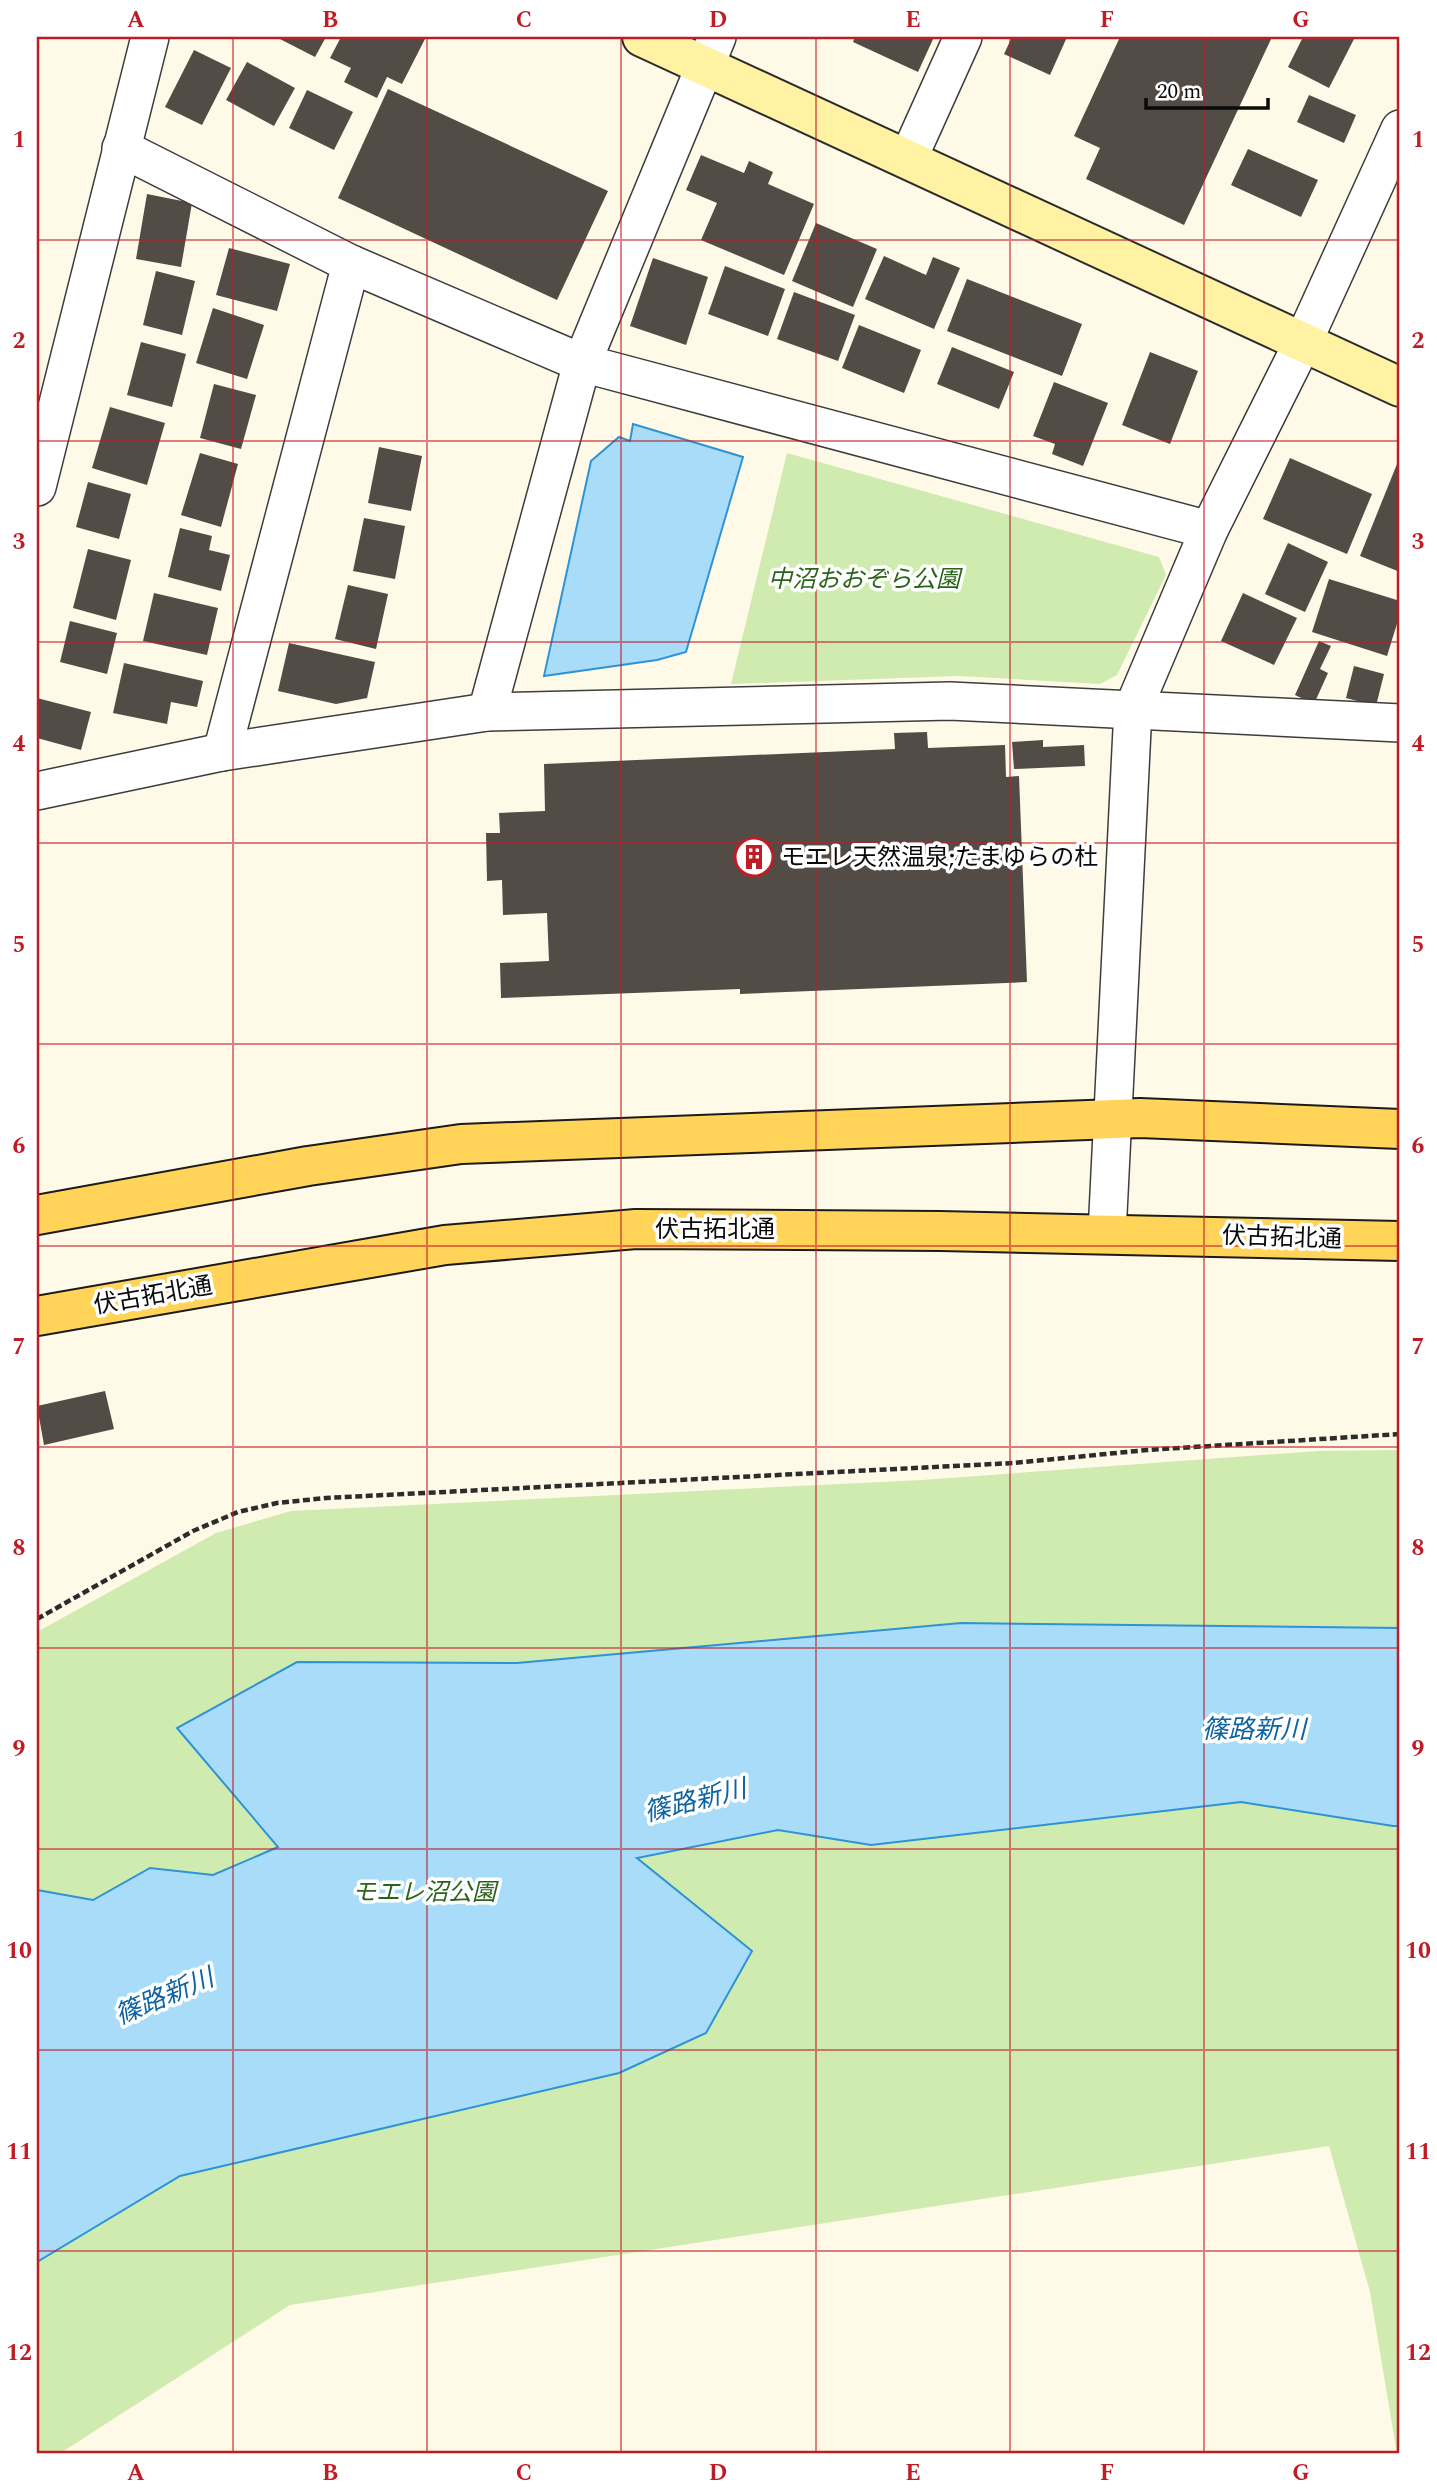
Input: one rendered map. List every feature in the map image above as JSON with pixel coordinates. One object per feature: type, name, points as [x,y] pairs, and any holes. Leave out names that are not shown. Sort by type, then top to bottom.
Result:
[{"type":"main road","points":[[37,1215],[308,1166],[461,1144],[1140,1118],[1400,1129]]},
{"type":"main road","name":"伏古拓北通","points":[[37,1316],[445,1245],[636,1228],[1400,1241]]},
{"type":"street","points":[[37,487],[49,388],[121,148],[150,37]]},
{"type":"street","points":[[642,37],[710,51],[908,159],[1400,387]]},
{"type":"street","points":[[908,159],[963,37]]},
{"type":"street","points":[[487,712],[582,363],[710,51]]},
{"type":"street","points":[[1107,1234],[1133,709],[1209,530],[1303,342],[1400,129]]},
{"type":"street","points":[[121,148],[351,264],[582,363],[1209,530]]},
{"type":"street","points":[[222,752],[351,264]]},
{"type":"street","points":[[37,791],[222,752],[487,712],[950,701],[1400,723]]},
{"type":"path","points":[[37,1619],[193,1531],[238,1512],[277,1503],[326,1498],[1013,1463],[1147,1450],[1400,1434]]},
{"type":"green space","name":"中沼おおぞら公園","points":[[787,453],[1159,557],[1166,575],[1117,675],[1100,684],[959,676],[731,684]]},
{"type":"green space","name":"モエレ沼公園","points":[[1400,1450],[1400,2454],[1397,2454],[1370,2292],[1329,2146],[290,2305],[59,2454],[37,2454],[37,1632],[216,1533],[291,1511],[922,1480],[1318,1451]]},
{"type":"water","points":[[633,424],[743,457],[686,652],[657,660],[544,676],[591,461],[619,437],[630,441]]},
{"type":"water","name":"篠路新川","points":[[961,1623],[1400,1628],[1400,1826],[1241,1802],[871,1845],[778,1830],[637,1858],[752,1951],[706,2033],[619,2073],[180,2176],[37,2262],[37,1890],[93,1900],[150,1868],[213,1875],[278,1847],[177,1728],[297,1662],[517,1663]]},
{"type":"building","points":[[276,37],[326,37],[315,57]]},
{"type":"building","points":[[341,37],[426,37],[402,84],[387,77],[377,98],[344,82],[351,68],[330,58]]},
{"type":"building","points":[[855,37],[934,37],[918,72],[853,42]]},
{"type":"building","points":[[1012,37],[1067,37],[1050,75],[1004,54]]},
{"type":"building","points":[[1120,37],[1272,37],[1184,225],[1086,179],[1100,148],[1074,136]]},
{"type":"building","points":[[1303,37],[1354,39],[1329,88],[1288,67]]},
{"type":"building","points":[[194,50],[231,68],[202,125],[165,107]]},
{"type":"building","points":[[247,62],[295,88],[274,126],[226,100]]},
{"type":"building","points":[[388,89],[608,191],[557,300],[338,198]]},
{"type":"building","points":[[307,90],[353,112],[334,150],[289,128]]},
{"type":"building","points":[[1309,95],[1356,115],[1344,143],[1297,122]]},
{"type":"building","points":[[1248,149],[1318,180],[1301,217],[1231,185]]},
{"type":"building","points":[[701,155],[744,173],[749,161],[773,172],[768,184],[814,204],[784,275],[701,240],[717,203],[686,190]]},
{"type":"building","points":[[147,194],[192,203],[181,267],[136,259]]},
{"type":"building","points":[[816,223],[877,249],[853,307],[792,281]]},
{"type":"building","points":[[229,248],[290,264],[277,311],[216,295]]},
{"type":"building","points":[[884,256],[926,275],[933,257],[960,268],[934,329],[865,299]]},
{"type":"building","points":[[653,258],[708,277],[686,345],[630,326]]},
{"type":"building","points":[[725,266],[785,289],[768,336],[708,314]]},
{"type":"building","points":[[156,271],[195,281],[182,335],[143,325]]},
{"type":"building","points":[[967,279],[1082,324],[1062,376],[947,331]]},
{"type":"building","points":[[794,292],[855,315],[838,361],[777,339]]},
{"type":"building","points":[[213,308],[264,325],[247,379],[196,363]]},
{"type":"building","points":[[859,325],[921,350],[904,393],[842,368]]},
{"type":"building","points":[[141,342],[186,354],[172,407],[127,395]]},
{"type":"building","points":[[952,347],[1014,372],[999,409],[937,384]]},
{"type":"building","points":[[1150,352],[1198,371],[1170,444],[1122,425]]},
{"type":"building","points":[[1054,382],[1108,403],[1083,466],[1052,454],[1055,444],[1033,436]]},
{"type":"building","points":[[214,384],[256,395],[241,449],[200,438]]},
{"type":"building","points":[[110,407],[165,423],[147,485],[92,468]]},
{"type":"building","points":[[379,447],[422,456],[411,511],[368,503]]},
{"type":"building","points":[[200,453],[238,464],[221,527],[181,515]]},
{"type":"building","points":[[1290,458],[1372,494],[1347,554],[1263,519]]},
{"type":"building","points":[[1397,464],[1400,465],[1400,572],[1360,556]]},
{"type":"building","points":[[88,482],[131,494],[119,539],[76,527]]},
{"type":"building","points":[[364,518],[405,526],[395,579],[353,571]]},
{"type":"building","points":[[180,528],[212,536],[209,550],[230,555],[221,591],[168,577]]},
{"type":"building","points":[[1288,543],[1328,562],[1305,612],[1265,594]]},
{"type":"building","points":[[88,549],[131,560],[116,620],[73,608]]},
{"type":"building","points":[[1329,579],[1400,601],[1400,614],[1387,656],[1312,632]]},
{"type":"building","points":[[348,585],[388,594],[376,649],[335,639]]},
{"type":"building","points":[[154,593],[218,608],[207,655],[143,641]]},
{"type":"building","points":[[1243,593],[1297,618],[1274,665],[1221,641]]},
{"type":"building","points":[[70,621],[117,633],[107,674],[60,662]]},
{"type":"building","points":[[1319,641],[1331,646],[1320,669],[1328,673],[1314,704],[1295,695]]},
{"type":"building","points":[[289,643],[375,662],[367,698],[336,704],[278,691]]},
{"type":"building","points":[[124,663],[203,681],[197,707],[171,702],[167,724],[113,713]]},
{"type":"building","points":[[1354,666],[1384,674],[1376,706],[1346,698]]},
{"type":"building","points":[[37,698],[91,712],[81,750],[37,738]]},
{"type":"building","name":"モエレ天然温泉;たまゆらの杜","points":[[927,732],[928,748],[1005,745],[1006,777],[1019,776],[1027,982],[740,994],[740,989],[501,998],[500,963],[549,961],[547,913],[503,915],[502,880],[487,881],[486,833],[500,833],[499,813],[545,811],[544,764],[895,749],[894,733]]},
{"type":"building","points":[[1043,740],[1043,747],[1084,745],[1085,766],[1014,769],[1012,742]]},
{"type":"building","points":[[105,1391],[114,1429],[44,1445],[37,1406]]},
{"type":"place","name":"モエレ天然温泉;たまゆらの杜","points":[[754,857]]}]
